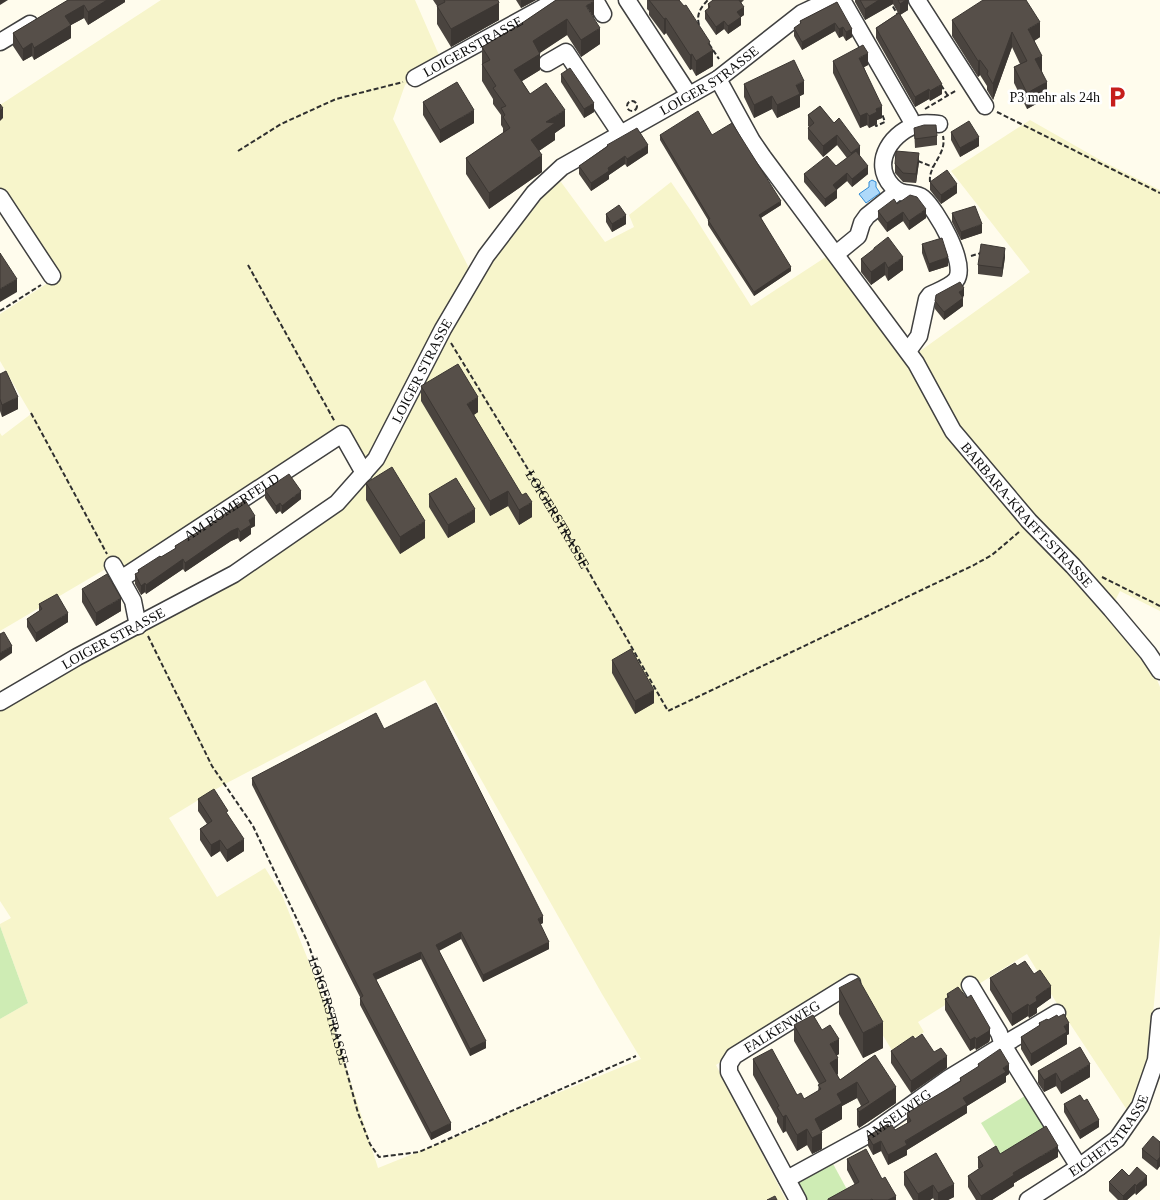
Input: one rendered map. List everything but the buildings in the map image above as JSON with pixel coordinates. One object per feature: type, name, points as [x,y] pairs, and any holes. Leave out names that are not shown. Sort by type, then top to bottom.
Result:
[{"type":"street","name":"LOIGERSTRASSE","points":[[415,78],[556,0]]},
{"type":"street","points":[[594,0],[603,14]]},
{"type":"street","points":[[627,0],[689,95]]},
{"type":"street","name":"LOIGER STRASSE","points":[[0,702],[77,657],[234,574],[337,503],[376,460],[443,329],[486,256],[534,193],[562,166],[723,75],[799,6],[830,0]]},
{"type":"street","points":[[842,0],[910,118]]},
{"type":"street","points":[[917,0],[985,106]]},
{"type":"street","points":[[0,42],[47,14]]},
{"type":"street","points":[[547,63],[566,52],[620,133]]},
{"type":"street","name":"BARBARA-KRAFFT-STRASSE","points":[[723,75],[752,141],[822,238],[908,351],[923,374],[953,432],[1029,521],[1092,588],[1148,653],[1160,671]]},
{"type":"street","points":[[908,351],[918,336],[927,299],[930,295],[955,281],[958,274],[958,262],[940,222],[927,202],[920,196],[898,192],[883,171],[883,157],[888,145],[900,134],[919,124],[939,124]]},
{"type":"street","points":[[836,254],[858,236],[862,223],[867,216],[898,192]]},
{"type":"street","points":[[0,197],[52,276]]},
{"type":"street","points":[[342,434],[364,474]]},
{"type":"street","name":"AM RÖMERFELD","points":[[117,572],[342,434]]},
{"type":"street","points":[[117,572],[133,601],[140,624]]},
{"type":"street","name":"FALKENWEG","points":[[787,1179],[729,1072],[729,1064],[734,1056],[852,983]]},
{"type":"street","points":[[970,985],[999,1033],[1003,1045],[1078,1168]]},
{"type":"street","name":"AMSELWEG","points":[[787,1179],[873,1132],[949,1078],[1057,1013]]},
{"type":"street","name":"EICHETSTRASSE","points":[[1028,1200],[1117,1140],[1140,1106],[1156,1060],[1160,1017]]},
{"type":"street","points":[[787,1179],[798,1200]]},
{"type":"path","points":[[699,27],[698,15],[708,0]]},
{"type":"path","points":[[889,0],[899,16]]},
{"type":"path","points":[[707,41],[723,75]]},
{"type":"path","points":[[238,151],[281,124],[336,99],[415,78]]},
{"type":"path","points":[[939,81],[948,96]]},
{"type":"path","points":[[910,118],[961,88]]},
{"type":"path","points":[[628,102],[636,104],[635,110],[630,112],[628,110],[628,102]]},
{"type":"path","points":[[985,106],[1160,193]]},
{"type":"path","points":[[872,117],[876,126],[886,122],[882,114]]},
{"type":"path","points":[[920,196],[931,186],[929,177],[943,150],[944,146],[939,124]]},
{"type":"path","points":[[917,161],[934,167]]},
{"type":"path","points":[[958,262],[983,252]]},
{"type":"path","points":[[248,265],[342,434]]},
{"type":"path","points":[[0,311],[52,276]]},
{"type":"path","name":"LOIGERSTRASSE","points":[[443,329],[562,525],[668,711],[986,558],[1008,542],[1029,521]]},
{"type":"path","points":[[31,413],[117,572]]},
{"type":"path","points":[[1100,576],[1160,606]]},
{"type":"path","name":"LOIGERSTRASSE","points":[[140,624],[212,766],[253,826],[308,942],[348,1069],[358,1113],[370,1144],[379,1156],[419,1152],[636,1056]]},
{"type":"shaded area","points":[[161,0],[415,0],[439,55],[405,85],[393,119],[471,272],[479,279],[553,184],[561,182],[605,242],[634,227],[629,215],[671,182],[751,306],[838,249],[916,354],[1030,272],[951,171],[1030,120],[1102,161],[1160,190],[1160,611],[1120,591],[1108,615],[1134,645],[1156,677],[1160,687],[1160,934],[1149,1061],[1141,1088],[1127,1110],[1059,1007],[1027,954],[918,1022],[924,1032],[893,1052],[848,978],[716,1065],[786,1200],[0,1200],[0,1019],[28,1003],[0,926],[0,924],[11,918],[0,901],[0,697],[202,588],[333,500],[363,468],[343,431],[121,575],[114,564],[0,631],[0,433],[2,436],[31,414],[0,361],[0,314],[57,277],[0,188],[0,105]],"holes":[[[425,680],[602,994],[641,1059],[378,1168],[327,1007],[282,895],[265,868],[217,897],[169,818],[223,785]]]},
{"type":"green space","points":[[0,926],[28,1003],[0,1019]]},
{"type":"green space","points":[[1028,1094],[1049,1129],[1002,1157],[981,1123]]},
{"type":"green space","points":[[832,1162],[850,1195],[841,1200],[802,1200],[797,1185],[799,1180]]},
{"type":"water","points":[[872,180],[876,182],[876,187],[880,193],[866,203],[859,194],[869,187],[869,182]]},
{"type":"place","name":"P3 mehr als 24h","points":[[1117,97]]}]
